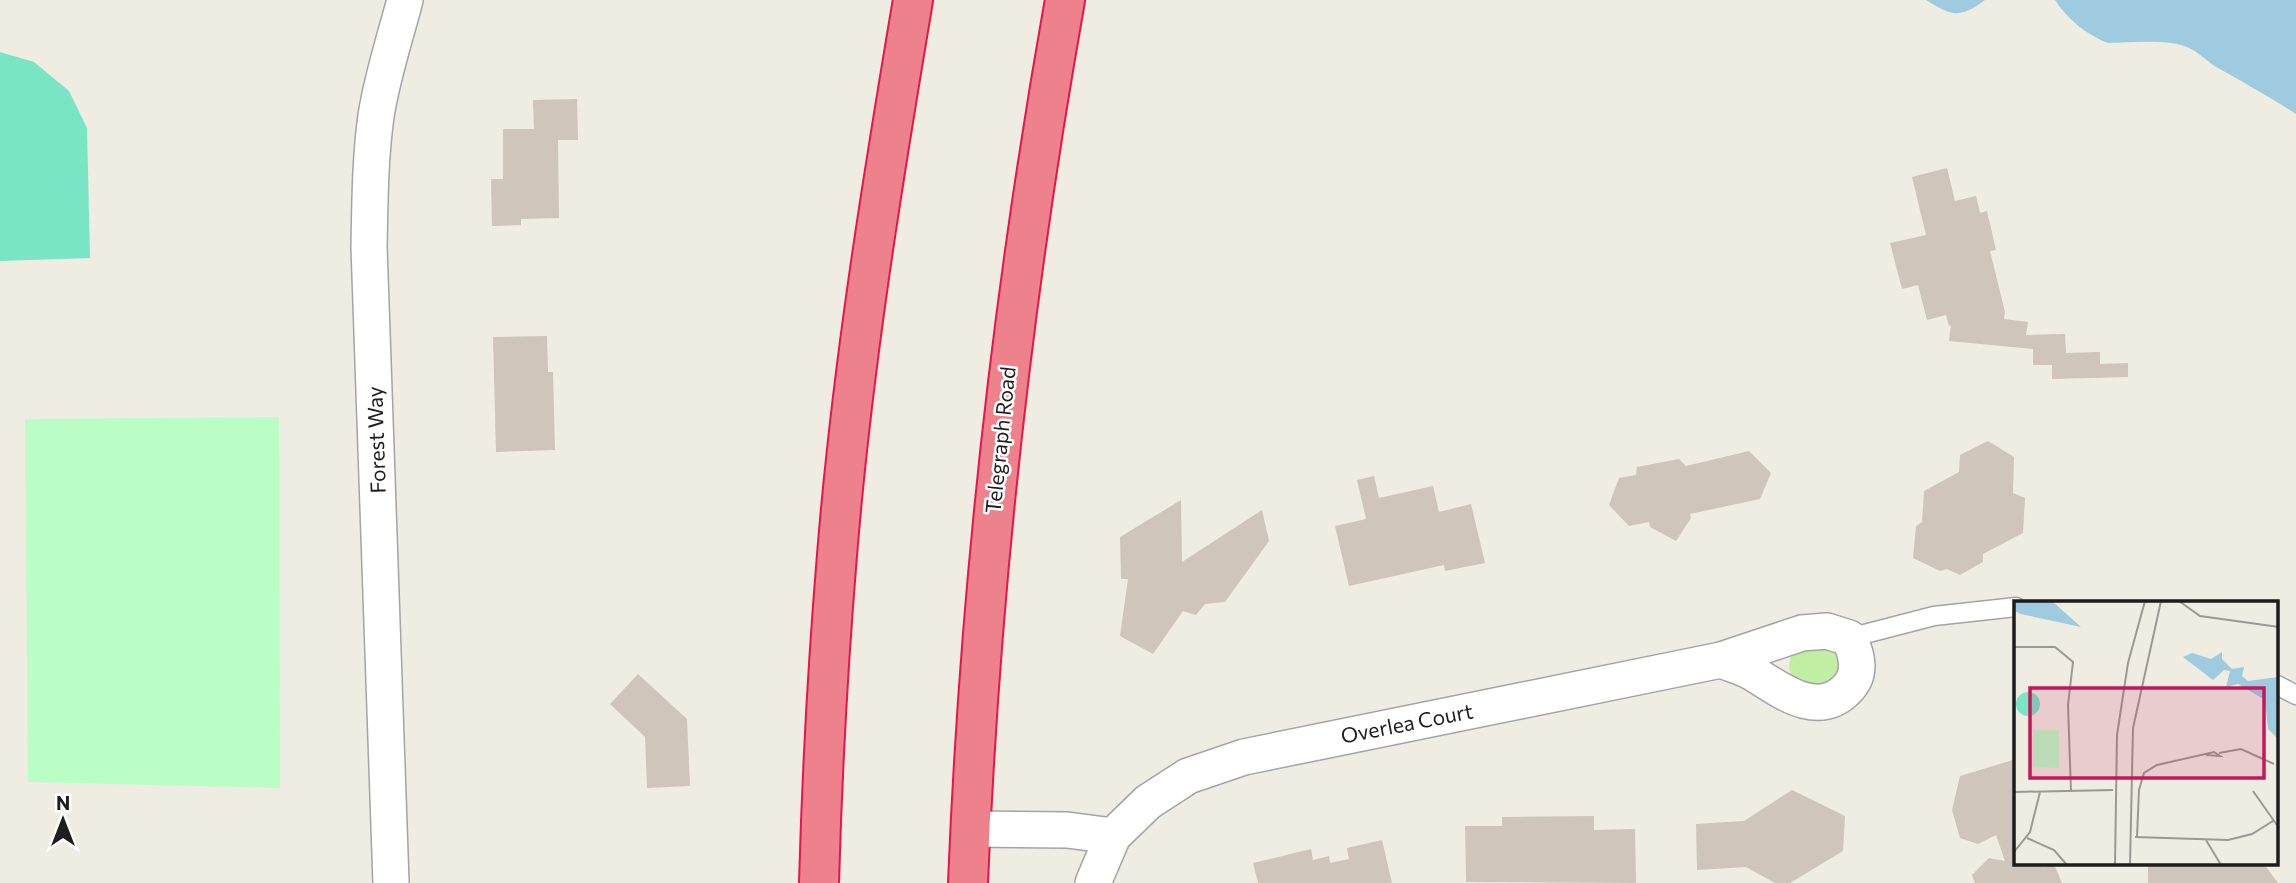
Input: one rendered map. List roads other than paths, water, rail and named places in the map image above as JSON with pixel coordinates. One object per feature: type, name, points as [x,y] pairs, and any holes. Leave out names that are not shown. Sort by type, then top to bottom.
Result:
[{"type":"highway","points":[[819,883],[821,795],[837,555],[847,460],[881,190],[913,0]]},
{"type":"highway","name":"Telegraph Road","points":[[968,883],[987,573],[1005,396],[1024,253],[1066,1]]},
{"type":"street","name":"Forest Way","points":[[391,883],[369,246],[370,169],[386,69],[405,0]]},
{"type":"street","name":"Overlea Court","points":[[1093,883],[1113,836],[1148,802],[1188,776],[1244,757],[1721,660],[1802,633],[1827,631],[1849,638]]},
{"type":"street","points":[[1721,660],[1754,673],[1790,697],[1825,701],[1840,695],[1851,685],[1857,672],[1857,654],[1849,638]]},
{"type":"street","points":[[970,829],[1068,830],[1113,836]]},
{"type":"lane","points":[[1849,638],[1934,616],[2014,607]]},
{"type":"lane","points":[[2278,686],[2296,695]]},
{"type":"water","points":[[1926,0],[1985,0],[1962,13],[1955,13]]},
{"type":"water","points":[[2055,0],[2296,0],[2296,114],[2189,48],[2166,43],[2108,43],[2100,40],[2072,20]]}]
